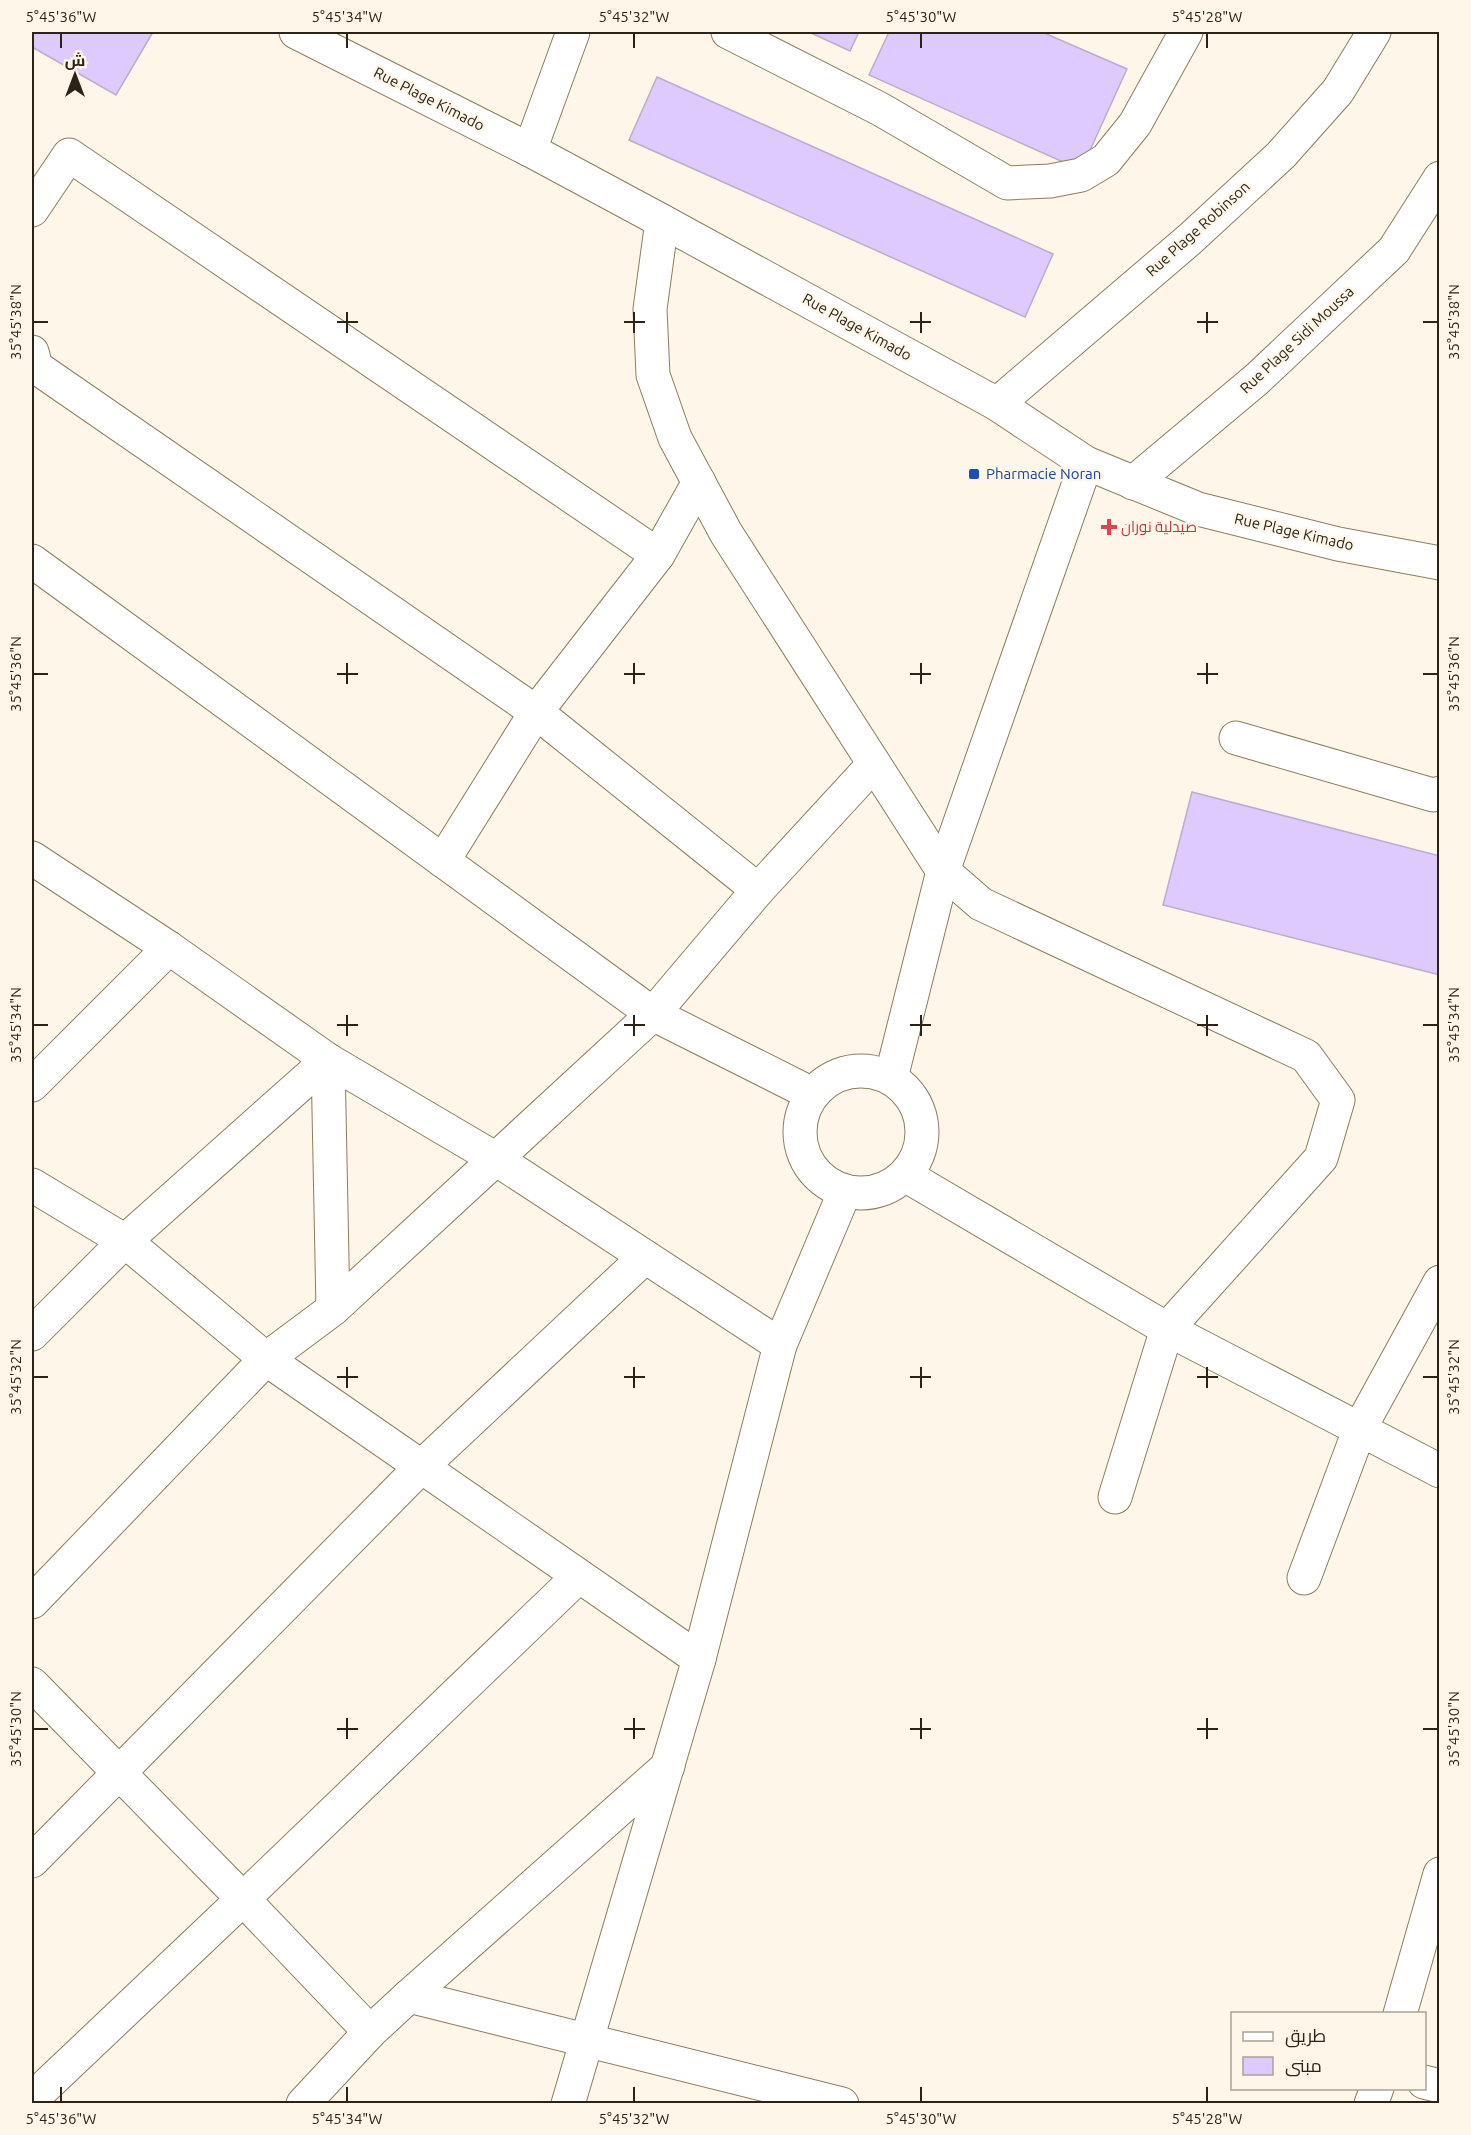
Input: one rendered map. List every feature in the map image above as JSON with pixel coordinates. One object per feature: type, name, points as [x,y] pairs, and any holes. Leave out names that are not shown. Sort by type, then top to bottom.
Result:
[{"type":"street","name":"Rue Plage Kimado","points":[[296,32],[530,150],[662,220],[997,404],[1086,463],[1198,509],[1338,544],[1440,563]]},
{"type":"street","points":[[530,150],[573,32]]},
{"type":"street","points":[[728,32],[880,109],[1008,183],[1050,181],[1081,175],[1106,160],[1136,124],[1186,32]]},
{"type":"street","name":"Rue Plage Robinson","points":[[997,404],[1190,239],[1281,155],[1338,91],[1374,32]]},
{"type":"street","points":[[32,210],[69,155],[658,555]]},
{"type":"street","name":"Rue Plage Sidi Moussa","points":[[1133,483],[1257,379],[1394,250],[1440,178]]},
{"type":"street","points":[[662,220],[650,309],[653,375],[675,438],[726,532],[943,871],[981,904],[1306,1056],[1338,1100],[1321,1158],[1167,1329],[1115,1497]]},
{"type":"street","points":[[32,352],[36,367],[536,712],[758,890]]},
{"type":"street","points":[[891,1078],[943,871],[1086,463]]},
{"type":"street","points":[[442,861],[536,712],[658,555],[699,482]]},
{"type":"street","points":[[32,561],[652,1014],[812,1094]]},
{"type":"street","points":[[1236,738],[1433,795],[1440,793]]},
{"type":"street","points":[[32,1602],[266,1359],[333,1309],[652,1014],[758,890],[874,764]]},
{"type":"street","points":[[32,858],[169,948],[327,1060],[496,1159],[780,1345]]},
{"type":"street","points":[[32,1085],[169,948]]},
{"type":"street","points":[[32,1334],[125,1241],[327,1060]]},
{"type":"street","points":[[327,1060],[333,1309]]},
{"type":"street","points":[[870,1071],[891,1078],[908,1092],[919,1110],[923,1131],[920,1152],[905,1175],[888,1188],[867,1193],[845,1191],[825,1182],[810,1167],[800,1142],[801,1121],[812,1094],[828,1079],[848,1072],[870,1071]]},
{"type":"street","points":[[905,1175],[1167,1329],[1440,1471]]},
{"type":"street","points":[[32,1185],[125,1241],[266,1359],[699,1659]]},
{"type":"street","points":[[568,2103],[699,1659],[780,1345],[845,1191]]},
{"type":"street","points":[[32,1861],[421,1467],[645,1257]]},
{"type":"street","points":[[1304,1578],[1360,1428],[1440,1282]]},
{"type":"street","points":[[32,2099],[579,1576]]},
{"type":"street","points":[[32,1684],[370,2032]]},
{"type":"street","points":[[303,2103],[370,2032],[408,1996],[668,1766]]},
{"type":"street","points":[[1400,2012],[1438,1888]]},
{"type":"street","points":[[408,1996],[842,2103]]},
{"type":"building","points":[[32,32],[153,32],[116,95],[32,47]]},
{"type":"building","points":[[809,32],[859,32],[850,51]]},
{"type":"building","points":[[889,32],[1042,32],[1127,69],[1081,170],[869,75]]},
{"type":"building","points":[[657,77],[1053,254],[1025,317],[629,140]]},
{"type":"building","points":[[1192,792],[1440,856],[1440,975],[1163,905]]},
{"type":"place","name":"Pharmacie Noran","points":[[974,474]]},
{"type":"place","name":"صيدلية نوران","points":[[1109,527]]}]
